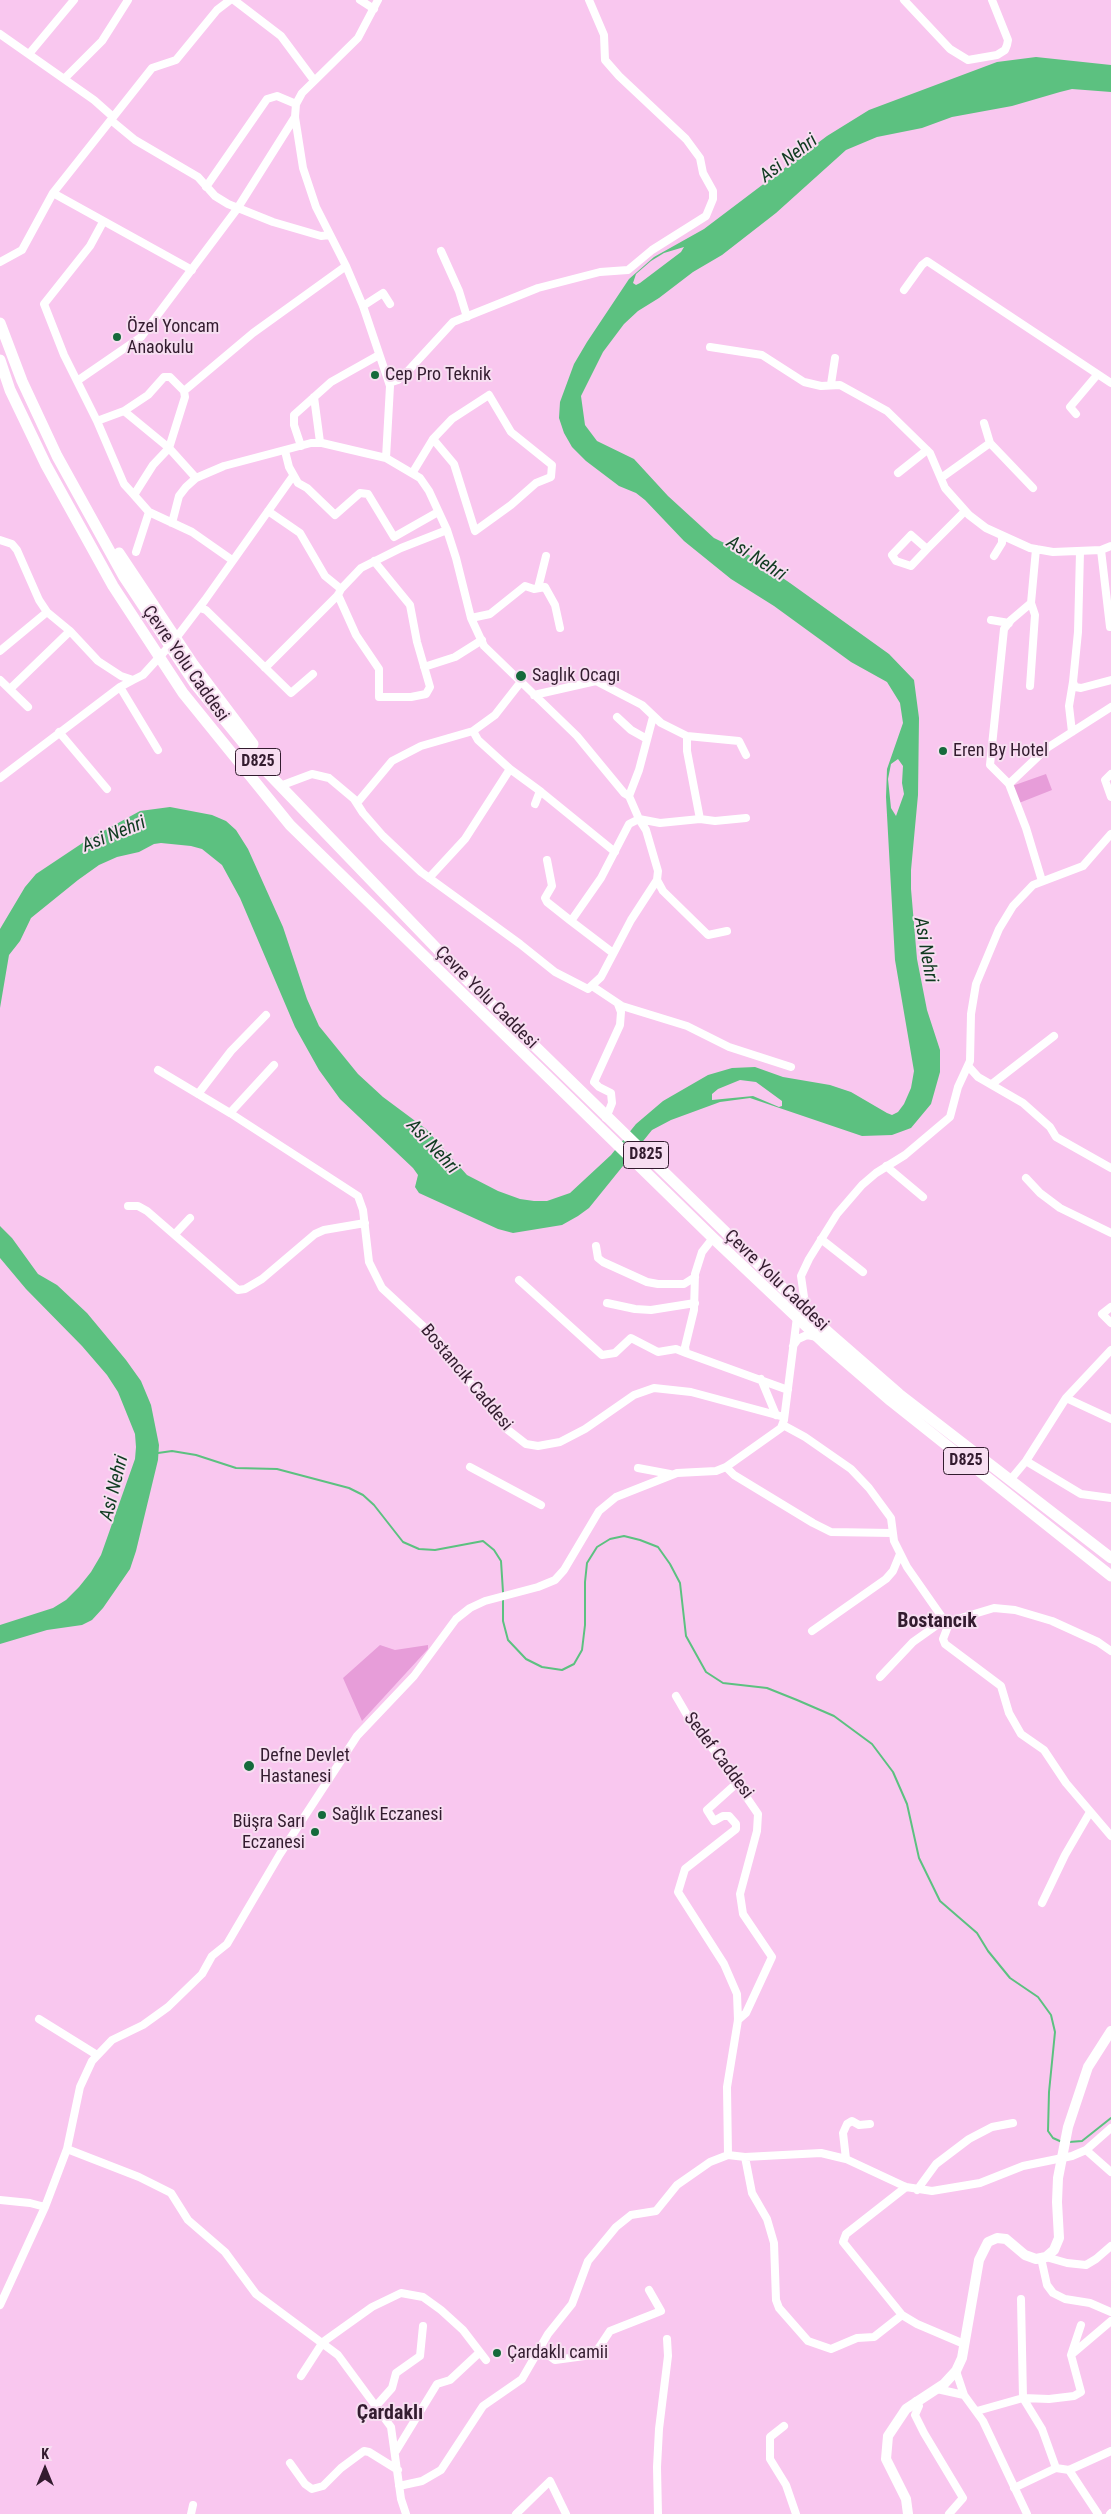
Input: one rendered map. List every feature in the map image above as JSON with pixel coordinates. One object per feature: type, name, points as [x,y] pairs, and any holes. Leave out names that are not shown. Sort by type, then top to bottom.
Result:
[{"type":"highway","name":"Çevre Yolu Caddesi","points":[[0,323],[22,381],[57,456],[124,577],[195,684],[280,786],[465,978],[606,1118],[614,1131]]},
{"type":"highway","name":"Çevre Yolu Caddesi","points":[[0,360],[10,390],[59,487],[113,586],[184,693],[290,825],[614,1131],[799,1312],[819,1337],[891,1401],[1111,1576]]},
{"type":"highway","points":[[59,487],[87,553],[119,609],[155,663],[254,790],[290,825]]},
{"type":"highway","points":[[85,506],[110,540],[174,640],[224,704],[280,786]]},
{"type":"highway","name":"Çevre Yolu Caddesi","points":[[670,1187],[713,1238],[799,1312],[899,1394],[1111,1558]]},
{"type":"main road","points":[[908,2514],[906,2499],[888,2466],[885,2446],[888,2436],[896,2423],[916,2401],[937,2389],[956,2371],[964,2344],[979,2260],[988,2242],[997,2238],[1006,2239],[1026,2255],[1044,2258],[1054,2250],[1059,2238],[1057,2202],[1062,2155],[1068,2127],[1088,2067],[1111,2031]]},
{"type":"street","points":[[30,54],[74,0]]},
{"type":"street","points":[[64,79],[102,41],[128,0]]},
{"type":"street","points":[[0,262],[22,250],[53,193],[112,116],[152,68],[176,60],[217,10],[230,0]]},
{"type":"street","points":[[234,0],[281,36],[313,79]]},
{"type":"street","points":[[360,0],[374,9]]},
{"type":"street","points":[[378,0],[358,38],[313,79],[296,104],[295,117],[303,168],[316,207],[346,266],[363,306],[389,383],[390,410],[386,458]]},
{"type":"street","points":[[389,383],[398,380],[408,371],[453,322],[538,288],[600,272],[628,270],[652,250],[706,216],[711,206],[712,191],[703,173],[697,152],[605,60],[604,35],[589,0]]},
{"type":"street","points":[[904,0],[950,49],[968,60],[997,55],[1005,50],[1008,45],[1008,40],[992,0]]},
{"type":"street","points":[[0,34],[30,54],[112,116],[112,121],[136,140],[198,177],[215,196],[237,209],[321,236],[330,235]]},
{"type":"street","points":[[206,187],[267,99],[277,96],[296,104]]},
{"type":"street","points":[[77,381],[141,337],[237,209],[295,117]]},
{"type":"street","points":[[53,193],[192,270]]},
{"type":"street","points":[[103,222],[90,246],[44,304],[124,484],[149,512],[192,532],[232,560]]},
{"type":"street","points":[[441,252],[459,291],[467,317]]},
{"type":"street","points":[[904,290],[927,261],[1111,384]]},
{"type":"street","points":[[184,391],[253,333],[346,266]]},
{"type":"street","points":[[363,306],[383,293],[390,304]]},
{"type":"street","points":[[710,348],[762,355],[804,382],[820,386],[840,385],[887,411],[927,450],[945,488],[965,510],[986,528],[1002,536],[1036,549],[1080,552],[1101,550],[1111,546]]},
{"type":"street","points":[[301,446],[294,425],[294,415],[331,382],[380,355]]},
{"type":"street","points":[[831,384],[836,358]]},
{"type":"street","points":[[1076,414],[1070,407],[1097,375]]},
{"type":"street","points":[[97,421],[124,411],[148,395],[164,377],[170,377],[184,391],[185,397],[169,448],[153,465],[134,495]]},
{"type":"street","points":[[413,472],[433,439],[452,419],[489,395],[511,432],[552,465],[551,477],[536,483],[511,505],[475,530],[454,464],[433,439]]},
{"type":"street","points":[[314,397],[320,442]]},
{"type":"street","points":[[124,411],[169,448],[196,478]]},
{"type":"street","points":[[984,423],[990,443],[1032,488]]},
{"type":"street","points":[[172,523],[179,496],[196,478],[224,466],[301,446],[320,442],[386,458],[413,472],[429,491],[446,530],[456,558],[471,618],[482,640],[520,683],[577,736],[624,793],[629,796],[638,819],[646,830],[658,871],[657,880],[613,953],[601,977],[588,989],[555,972],[520,944],[429,878],[383,836],[357,803],[329,778],[312,774],[280,786]]},
{"type":"street","points":[[941,478],[990,443]]},
{"type":"street","points":[[898,472],[927,450]]},
{"type":"street","points":[[285,451],[293,476],[335,515],[360,493],[368,494],[400,548]]},
{"type":"street","points":[[0,778],[58,732],[120,687],[143,675],[155,663],[200,608],[293,476]]},
{"type":"street","points":[[268,510],[300,533],[325,576],[340,592],[356,634],[379,670],[380,698],[410,698],[426,694],[430,687],[410,605],[374,561]]},
{"type":"street","points":[[927,548],[911,535],[893,552],[892,559],[912,566],[965,510]]},
{"type":"street","points":[[136,552],[149,512]]},
{"type":"street","points":[[394,536],[438,512]]},
{"type":"street","points":[[265,668],[361,568],[400,548],[446,530]]},
{"type":"street","points":[[994,556],[1002,543],[1002,536]]},
{"type":"street","points":[[0,548],[3,540],[18,550],[39,600],[47,612],[70,631],[98,661],[121,676],[133,680]]},
{"type":"street","points":[[1030,686],[1035,616],[1031,603],[1036,549]]},
{"type":"street","points":[[1101,550],[1110,627]]},
{"type":"street","points":[[1072,732],[1070,706],[1076,656],[1080,552]]},
{"type":"street","points":[[538,588],[546,556]]},
{"type":"street","points":[[471,618],[490,614],[525,586],[545,588],[552,599],[560,628]]},
{"type":"street","points":[[1031,603],[1004,629],[997,718],[990,764],[1009,784],[1026,828],[1042,880]]},
{"type":"street","points":[[200,608],[206,610],[292,693],[313,674]]},
{"type":"street","points":[[0,652],[47,612]]},
{"type":"street","points":[[991,620],[1009,623]]},
{"type":"street","points":[[10,689],[70,631]]},
{"type":"street","points":[[424,667],[455,657],[482,640]]},
{"type":"street","points":[[0,680],[28,707]]},
{"type":"street","points":[[1073,682],[1075,687],[1081,688],[1100,680],[1111,680]]},
{"type":"street","points":[[534,696],[596,681],[642,705],[661,724],[687,736],[740,741],[746,755]]},
{"type":"street","points":[[357,803],[392,761],[421,746],[474,731],[495,715],[520,683]]},
{"type":"street","points":[[120,687],[158,750]]},
{"type":"street","points":[[1009,784],[1047,748],[1111,707]]},
{"type":"street","points":[[617,717],[631,730],[647,740]]},
{"type":"street","points":[[629,796],[653,717]]},
{"type":"street","points":[[474,731],[478,740],[510,769],[615,852]]},
{"type":"street","points":[[58,732],[107,789]]},
{"type":"street","points":[[687,736],[686,751],[700,819]]},
{"type":"street","points":[[429,878],[465,839],[510,769]]},
{"type":"street","points":[[1111,774],[1106,776],[1105,780],[1111,797]]},
{"type":"street","points":[[535,804],[540,791]]},
{"type":"street","points":[[571,921],[601,878],[629,824],[638,819],[660,823],[700,819],[715,821],[746,818]]},
{"type":"street","points":[[0,2305],[45,2207],[67,2149],[80,2088],[97,2055],[112,2040],[143,2025],[168,2007],[202,1974],[212,1956],[227,1944],[280,1854],[357,1736],[414,1676],[456,1619],[478,1604],[550,1583],[564,1570],[593,1519],[604,1506],[621,1494],[672,1474],[692,1471],[716,1471],[726,1468],[778,1432],[788,1390],[799,1312],[804,1298],[801,1276],[821,1239],[854,1192],[868,1178],[905,1155],[950,1117],[958,1087],[969,1067],[972,1005],[978,977],[1002,922],[1022,896],[1042,880],[1083,866],[1111,834]]},
{"type":"street","points":[[547,860],[552,886],[545,898],[547,902],[613,953]]},
{"type":"street","points":[[657,880],[663,891],[708,935],[727,931]]},
{"type":"street","points":[[592,986],[618,1004],[687,1026],[729,1047],[790,1067]]},
{"type":"street","points":[[606,1118],[612,1103],[611,1093],[598,1087],[594,1082],[620,1025],[621,1012],[618,1004]]},
{"type":"street","points":[[198,1094],[231,1051],[266,1015]]},
{"type":"street","points":[[992,1084],[1054,1036]]},
{"type":"street","points":[[230,1113],[274,1065]]},
{"type":"street","points":[[969,1067],[978,1077],[1023,1103],[1050,1127],[1056,1137],[1111,1168]]},
{"type":"street","name":"Bostancık Caddesi","points":[[158,1070],[230,1113],[354,1192],[362,1204],[369,1262],[382,1288],[438,1340],[508,1430],[526,1444],[538,1446],[560,1442],[585,1429],[634,1395],[654,1388],[686,1390],[781,1419],[856,1473],[888,1514],[892,1522],[892,1533],[900,1554],[914,1578],[947,1620]]},
{"type":"street","points":[[886,1166],[924,1197]]},
{"type":"street","points":[[1026,1178],[1040,1193],[1060,1208],[1111,1233]]},
{"type":"street","points":[[128,1206],[141,1208],[175,1234],[234,1287],[240,1290],[262,1279],[315,1234],[324,1230],[365,1223]]},
{"type":"street","points":[[175,1234],[190,1218]]},
{"type":"street","points":[[686,1353],[685,1347],[695,1303],[695,1277],[702,1252],[713,1238]]},
{"type":"street","points":[[821,1239],[863,1272]]},
{"type":"street","points":[[596,1246],[598,1258],[603,1262],[647,1282],[684,1284],[695,1277]]},
{"type":"street","points":[[519,1280],[602,1355],[610,1355],[615,1352],[630,1338],[658,1352],[676,1349],[788,1390]]},
{"type":"street","points":[[608,1303],[635,1309],[651,1310],[695,1303]]},
{"type":"street","points":[[1111,1308],[1102,1314],[1111,1323]]},
{"type":"street","points":[[793,1346],[798,1339],[808,1335],[819,1337]]},
{"type":"street","points":[[1011,1479],[1026,1461],[1066,1398],[1111,1350]]},
{"type":"street","points":[[761,1380],[781,1419]]},
{"type":"street","points":[[1066,1398],[1111,1419]]},
{"type":"street","points":[[1026,1461],[1081,1494],[1111,1498]]},
{"type":"street","points":[[470,1467],[541,1505]]},
{"type":"street","points":[[638,1468],[672,1474]]},
{"type":"street","points":[[726,1468],[734,1475],[831,1532],[892,1533]]},
{"type":"street","points":[[812,1631],[886,1579],[894,1571],[900,1554]]},
{"type":"street","points":[[880,1678],[913,1642],[947,1620],[987,1609],[1015,1610],[1052,1621],[1098,1642],[1111,1651]]},
{"type":"street","points":[[947,1620],[943,1639],[945,1644],[1001,1686],[1009,1714],[1021,1734],[1044,1750],[1066,1783],[1111,1836]]},
{"type":"street","name":"Sedef Caddesi","points":[[676,1696],[694,1728],[704,1736],[758,1814],[756,1831],[740,1888],[742,1909],[748,1922],[772,1957],[746,2013],[738,2020],[728,2079],[728,2155]]},
{"type":"street","points":[[738,1783],[707,1810],[714,1821],[723,1816],[729,1816],[736,1824],[736,1829],[685,1869],[678,1892],[733,1980],[738,1994],[738,2020]]},
{"type":"street","points":[[1042,1903],[1065,1855],[1090,1812]]},
{"type":"street","points":[[39,2019],[97,2055]]},
{"type":"street","points":[[846,2159],[843,2133],[847,2124],[852,2121],[859,2125],[870,2124]]},
{"type":"street","points":[[917,2190],[936,2164],[969,2140],[992,2127],[1013,2123]]},
{"type":"street","points":[[399,2486],[422,2481],[441,2470],[483,2406],[522,2379],[540,2348],[572,2304],[588,2261],[616,2227],[631,2215],[656,2211],[685,2178],[710,2162],[728,2155],[745,2157],[821,2153],[846,2159],[906,2187],[917,2190],[943,2190],[971,2185],[1023,2166],[1086,2150],[1111,2128]]},
{"type":"street","points":[[67,2149],[139,2177],[171,2193],[188,2220],[225,2252],[256,2294],[323,2342],[345,2363],[391,2427],[396,2451],[399,2486],[406,2514]]},
{"type":"street","points":[[1086,2150],[1111,2172]]},
{"type":"street","points":[[745,2157],[752,2193],[767,2219],[774,2243],[776,2300],[779,2308],[808,2341],[831,2349],[857,2338],[874,2337],[902,2315]]},
{"type":"street","points":[[906,2187],[846,2234],[842,2242],[902,2315],[917,2324],[964,2344]]},
{"type":"street","points":[[0,2200],[30,2203],[45,2207]]},
{"type":"street","points":[[1111,2246],[1096,2259],[1086,2264],[1067,2263],[1044,2258],[1047,2285],[1053,2293],[1064,2299],[1090,2303],[1111,2312]]},
{"type":"street","points":[[540,2348],[555,2360],[592,2355],[610,2331],[661,2311],[650,2290]]},
{"type":"street","points":[[301,2376],[323,2342],[372,2307],[401,2293],[423,2297],[441,2310],[463,2330],[486,2360]]},
{"type":"street","points":[[1021,2299],[1023,2398],[1042,2429],[1056,2468]]},
{"type":"street","points":[[1071,2354],[1111,2320]]},
{"type":"street","points":[[976,2411],[1023,2398],[1049,2399],[1074,2396],[1081,2392],[1071,2354],[1081,2325]]},
{"type":"street","points":[[376,2406],[392,2388],[396,2373],[420,2356],[423,2326]]},
{"type":"street","points":[[658,2514],[657,2467],[659,2429],[668,2356],[667,2339]]},
{"type":"street","points":[[396,2451],[437,2384],[450,2380],[480,2352]]},
{"type":"street","points":[[956,2371],[964,2396],[976,2411],[1014,2488],[1023,2513]]},
{"type":"street","points":[[937,2389],[964,2396]]},
{"type":"street","points":[[916,2401],[919,2406],[915,2415],[964,2498],[949,2514]]},
{"type":"street","points":[[784,2426],[770,2437],[770,2459],[786,2485],[796,2514]]},
{"type":"street","points":[[290,2463],[305,2484],[312,2489],[323,2486],[341,2468],[364,2451],[369,2452],[398,2470]]},
{"type":"street","points":[[1014,2488],[1047,2474],[1056,2468],[1069,2470],[1111,2451]]},
{"type":"street","points":[[1069,2470],[1098,2514]]},
{"type":"street","points":[[516,2514],[550,2481],[566,2514]]},
{"type":"street","points":[[191,2514],[193,2505]]},
{"type":"shaded area","points":[[1046,774],[1052,790],[1019,803],[1012,786]]},
{"type":"shaded area","points":[[380,1645],[395,1650],[428,1645],[428,1649],[362,1721],[343,1678]]},
{"type":"water","name":"Asi Nehri","points":[[1036,57],[1111,65],[1111,92],[1072,89],[1012,106],[952,117],[922,128],[877,137],[846,150],[776,213],[722,255],[693,272],[659,298],[638,311],[624,324],[603,352],[581,396],[585,425],[597,441],[634,459],[668,496],[714,538],[749,555],[790,583],[889,654],[914,680],[919,718],[918,795],[911,889],[917,959],[927,1010],[940,1050],[940,1072],[931,1104],[911,1128],[892,1135],[862,1136],[750,1098],[720,1102],[671,1120],[652,1130],[589,1208],[578,1216],[562,1225],[513,1233],[498,1229],[419,1193],[415,1187],[418,1175],[413,1168],[340,1099],[319,1070],[295,1027],[240,898],[222,865],[202,849],[191,846],[154,844],[139,852],[117,857],[99,865],[31,918],[20,941],[9,955],[0,1008],[0,929],[25,887],[36,874],[87,840],[140,811],[170,807],[212,815],[226,821],[236,830],[248,849],[283,927],[307,999],[319,1026],[358,1074],[383,1097],[426,1129],[467,1175],[498,1191],[520,1199],[534,1201],[547,1201],[570,1193],[611,1155],[636,1124],[663,1101],[708,1075],[732,1068],[755,1067],[783,1077],[830,1085],[851,1092],[892,1115],[898,1112],[911,1088],[914,1071],[895,960],[886,797],[887,769],[903,723],[900,703],[887,682],[851,662],[774,606],[731,579],[684,541],[645,500],[636,493],[619,486],[586,461],[572,447],[564,433],[559,418],[560,402],[574,364],[587,342],[629,279],[654,257],[704,229],[827,136],[869,110],[997,62]],"holes":[[[684,247],[681,252],[640,283],[636,285],[633,283],[636,274],[651,261],[664,253]],[[898,759],[903,766],[902,783],[904,794],[896,816],[891,808],[888,779],[891,764]],[[740,1080],[756,1082],[782,1101],[782,1106],[779,1107],[753,1096],[712,1100],[712,1094],[718,1089]]]},
{"type":"water","points":[[0,1226],[12,1238],[38,1274],[57,1285],[87,1313],[126,1360],[141,1381],[151,1405],[159,1445],[158,1460],[130,1569],[103,1608],[92,1620],[82,1625],[47,1630],[0,1644],[0,1625],[53,1608],[66,1600],[91,1572],[101,1555],[135,1459],[136,1447],[135,1434],[118,1392],[107,1375],[82,1346],[26,1289],[0,1258]]},
{"type":"waterway","points":[[158,1453],[172,1451],[196,1455],[236,1468],[277,1469],[349,1488],[363,1495],[374,1505],[403,1542],[419,1549],[435,1550],[483,1541],[494,1550],[501,1561],[503,1592]]},
{"type":"waterway","points":[[503,1600],[503,1621],[508,1640],[526,1659],[542,1667],[562,1670],[574,1664],[582,1650],[585,1625],[587,1563],[597,1547],[610,1539],[624,1536],[658,1547],[680,1583],[686,1636],[706,1672],[723,1683],[767,1688],[834,1716],[872,1744],[893,1772],[907,1804],[919,1858],[940,1901],[977,1933],[988,1951],[1010,1978],[1038,1997],[1051,2015],[1055,2032],[1049,2092],[1048,2131],[1053,2138],[1062,2142]]},
{"type":"waterway","points":[[1069,2142],[1082,2141],[1111,2118]]},
{"type":"place","name":"Özel Yoncam Anaokulu","points":[[117,337]]},
{"type":"place","name":"Cep Pro Teknik","points":[[375,375]]},
{"type":"place","name":"Saglık Ocagı","points":[[521,676]]},
{"type":"place","name":"Eren By Hotel","points":[[943,751]]},
{"type":"place","name":"Defne Devlet Hastanesi","points":[[249,1766]]},
{"type":"place","name":"Sağlık Eczanesi","points":[[322,1815]]},
{"type":"place","name":"Büşra Sarı Eczanesi","points":[[315,1832]]},
{"type":"place","name":"Çardaklı camii","points":[[497,2353]]},
{"type":"district","name":"Bostancık","points":[[937,1622]]},
{"type":"district","name":"Çardaklı","points":[[390,2414]]}]
